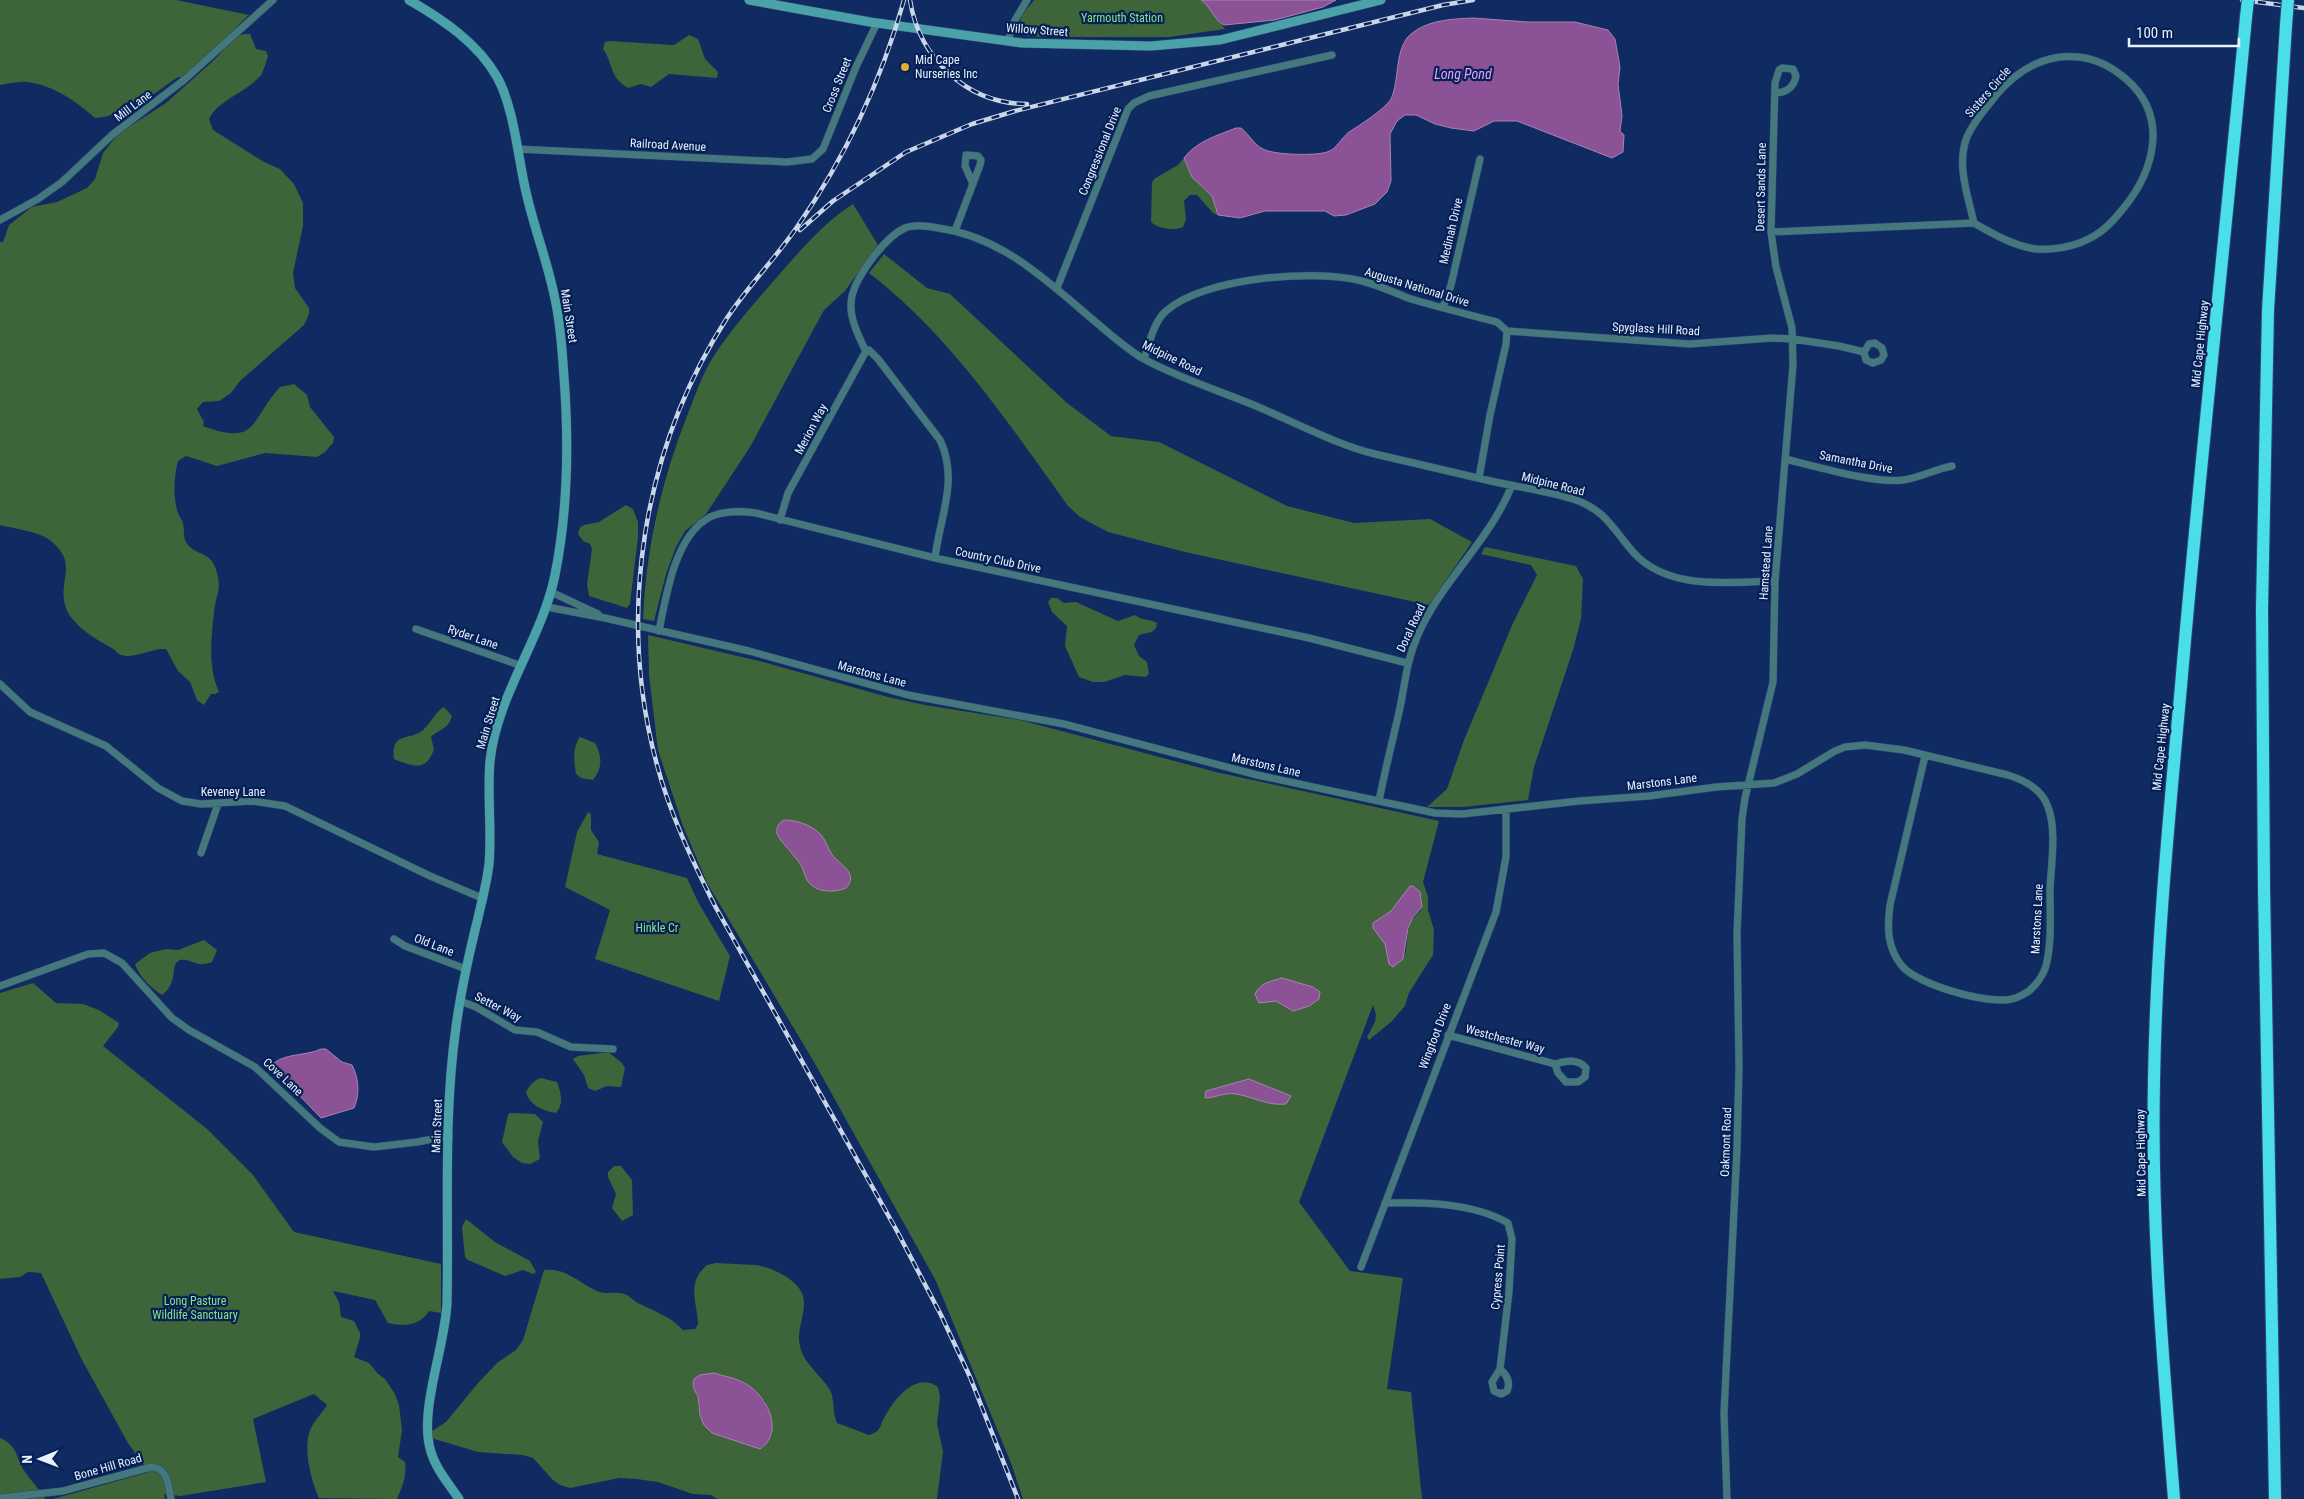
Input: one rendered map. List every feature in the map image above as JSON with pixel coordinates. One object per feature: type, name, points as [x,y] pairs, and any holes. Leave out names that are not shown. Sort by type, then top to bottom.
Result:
[{"type":"highway","name":"Mid Cape Highway","points":[[2174,1499],[2157,1254],[2154,1087],[2161,898],[2185,633],[2248,0]]},
{"type":"highway","points":[[2275,1499],[2264,889],[2262,609],[2268,300],[2288,0]]},
{"type":"main road","name":"Main Street","points":[[409,0],[454,30],[471,45],[490,66],[505,95],[527,199],[553,290],[561,331],[566,413],[566,465],[560,544],[547,607],[497,729],[490,760],[489,856],[482,898],[466,969],[453,1048],[445,1326],[427,1430],[430,1451],[434,1460],[459,1499]]},
{"type":"main road","name":"Willow Street","points":[[749,0],[877,23],[1008,42],[1053,45],[1203,43],[1258,32],[1381,0]]},
{"type":"street","name":"Mill Lane","points":[[0,220],[38,199],[62,182],[112,135],[184,80],[273,0]]},
{"type":"street","points":[[1008,42],[1014,22],[1027,0]]},
{"type":"street","name":"Cross Street","points":[[817,156],[826,143],[856,67],[877,23]]},
{"type":"street","name":"Congressional Drive","points":[[1057,288],[1125,114],[1134,103],[1149,96],[1332,55]]},
{"type":"street","name":"Sisters Circle","points":[[2072,56],[2101,62],[2130,83],[2144,103],[2149,117],[2153,134],[2150,162],[2139,187],[2116,217],[2103,230],[2082,242],[2070,246],[2036,248],[2018,245],[1974,222],[1963,173],[1966,138],[1984,111],[2009,81],[2020,72],[2043,60],[2072,56]]},
{"type":"street","name":"Desert Sands Lane","points":[[1775,93],[1770,232],[1793,339]]},
{"type":"street","name":"Railroad Avenue","points":[[517,149],[787,162],[804,162],[817,156]]},
{"type":"street","name":"Medinah Drive","points":[[1444,307],[1451,285],[1480,159]]},
{"type":"street","points":[[955,231],[973,184]]},
{"type":"street","points":[[1770,232],[1974,222]]},
{"type":"street","name":"Midpine Road","points":[[935,558],[938,533],[948,490],[949,465],[946,453],[940,440],[878,359],[869,350],[866,351],[858,337],[850,304],[859,279],[872,259],[905,228],[922,226],[955,231],[1003,249],[1057,288],[1108,332],[1144,359],[1195,382],[1360,450],[1560,495],[1592,506],[1607,519],[1634,553],[1652,568],[1664,573],[1705,582],[1775,581]]},
{"type":"street","name":"Augusta National Drive","points":[[1144,359],[1153,335],[1167,310],[1180,302],[1229,283],[1285,277],[1361,281],[1407,297],[1497,322],[1507,331]]},
{"type":"street","points":[[1479,478],[1507,331]]},
{"type":"street","name":"Spyglass Hill Road","points":[[1507,331],[1690,344],[1772,338],[1793,339],[1864,352]]},
{"type":"street","name":"Hamstead Lane","points":[[1747,785],[1773,682],[1775,581],[1793,365],[1793,339]]},
{"type":"street","name":"Merion Way","points":[[780,520],[788,493],[866,351]]},
{"type":"street","name":"Samantha Drive","points":[[1785,459],[1889,481],[1908,479],[1935,469],[1952,466]]},
{"type":"street","name":"Doral Road","points":[[1379,801],[1401,705],[1407,663],[1417,636],[1431,611],[1500,511],[1512,485]]},
{"type":"street","name":"Country Club Drive","points":[[659,631],[677,563],[692,533],[699,525],[720,514],[738,511],[756,513],[935,558],[1309,638],[1407,663]]},
{"type":"street","name":"Marstons Lane","points":[[551,592],[605,618]]},
{"type":"street","name":"Marstons Lane","points":[[547,607],[605,618],[749,651],[899,693],[1064,724],[1257,775],[1447,814],[1774,783],[1785,780],[1824,756],[1845,747],[1879,746],[1925,756],[2021,779],[2031,785],[2048,806],[2052,846],[2048,954],[2045,968],[2038,980],[2021,996],[1998,1001],[1927,983],[1902,966],[1893,950],[1888,929],[1890,905],[1925,756]]},
{"type":"street","name":"Ryder Lane","points":[[416,629],[522,666]]},
{"type":"street","name":"Keveney Lane","points":[[0,684],[30,712],[106,746],[168,795],[190,803],[218,804],[252,801],[291,808],[430,876],[482,898]]},
{"type":"street","name":"Oakmont Road","points":[[1727,1499],[1724,1413],[1737,1150],[1739,1067],[1738,920],[1742,819],[1747,785]]},
{"type":"street","points":[[201,853],[218,804]]},
{"type":"street","name":"Wingfoot Drive","points":[[1361,1267],[1499,901],[1506,857],[1506,809]]},
{"type":"street","name":"Old Lane","points":[[394,939],[405,946],[466,969]]},
{"type":"street","name":"Cove Lane","points":[[0,986],[97,952],[112,956],[122,963],[164,1010],[181,1025],[255,1067],[320,1128],[340,1142],[374,1147],[449,1136]]},
{"type":"street","name":"Setter Way","points":[[460,1001],[476,1007],[515,1030],[537,1032],[571,1047],[613,1049]]},
{"type":"street","name":"Westchester Way","points":[[1448,1035],[1555,1064]]},
{"type":"street","name":"Cypress Point","points":[[1386,1203],[1469,1209],[1495,1216],[1508,1223],[1512,1239],[1511,1267],[1500,1368]]},
{"type":"street","name":"Bone Hill Road","points":[[0,1498],[64,1491],[151,1467],[159,1468],[165,1474],[171,1499]]},
{"type":"green space","points":[[0,0],[176,0],[249,15],[184,78],[178,77],[149,98],[129,109],[95,118],[72,100],[46,86],[24,82],[0,85]]},
{"type":"green space","name":"Yarmouth Station","points":[[1034,0],[1201,0],[1209,7],[1225,29],[1169,37],[1040,37],[1023,35],[1019,27],[1020,22]]},
{"type":"green space","points":[[250,34],[256,49],[266,51],[268,56],[263,71],[255,81],[219,106],[209,119],[213,130],[264,162],[280,169],[294,184],[303,203],[303,226],[293,273],[295,288],[309,308],[309,314],[304,325],[240,381],[231,393],[219,401],[203,402],[197,409],[204,422],[203,426],[221,432],[234,433],[244,431],[257,419],[280,387],[294,384],[307,395],[310,407],[334,437],[333,443],[325,452],[317,457],[265,453],[217,466],[186,456],[178,461],[175,479],[175,498],[183,523],[185,540],[192,549],[205,555],[212,561],[218,580],[219,590],[215,607],[211,653],[213,673],[219,692],[211,694],[204,705],[197,700],[190,682],[178,671],[166,649],[132,656],[121,655],[77,624],[65,605],[66,565],[64,557],[59,550],[51,541],[40,535],[0,525],[0,242],[3,242],[9,225],[32,207],[57,202],[87,188],[95,179],[103,153],[118,134],[166,103],[213,61],[237,36]]},
{"type":"green space","points":[[689,35],[698,39],[705,59],[718,72],[717,78],[669,74],[651,87],[641,84],[628,88],[617,79],[603,49],[605,42],[609,41],[674,45]]},
{"type":"green space","points":[[1184,158],[1192,177],[1212,196],[1218,215],[1213,213],[1197,195],[1190,195],[1184,201],[1186,219],[1183,227],[1162,228],[1151,222],[1152,183],[1154,179],[1178,165]]},
{"type":"green space","points":[[853,204],[878,245],[845,291],[824,310],[750,447],[706,514],[685,531],[676,547],[666,574],[654,621],[643,619],[647,567],[662,491],[678,441],[706,370],[716,352],[750,308],[794,257],[832,220]]},
{"type":"green space","points":[[884,254],[927,288],[950,294],[1067,403],[1111,436],[1159,442],[1287,506],[1354,523],[1430,519],[1472,542],[1429,605],[1185,552],[1108,532],[1080,517],[1068,506],[977,382],[952,352],[898,297],[869,273]]},
{"type":"green space","points":[[626,505],[633,509],[638,522],[630,604],[627,608],[589,596],[587,584],[592,549],[590,544],[583,541],[578,534],[580,527],[599,522]]},
{"type":"green space","points":[[1485,547],[1576,566],[1583,579],[1581,619],[1573,650],[1534,767],[1528,800],[1463,807],[1427,807],[1447,789],[1464,740],[1513,623],[1537,575],[1531,565],[1481,554]]},
{"type":"green space","points":[[1051,598],[1057,598],[1064,603],[1076,602],[1118,621],[1135,615],[1157,623],[1156,628],[1152,632],[1139,635],[1134,645],[1139,656],[1147,662],[1149,673],[1146,677],[1125,675],[1104,682],[1093,682],[1079,677],[1065,646],[1067,626],[1052,612],[1048,602]]},
{"type":"green space","points":[[648,635],[763,662],[888,697],[925,705],[1020,720],[1216,772],[1439,821],[1423,882],[1428,897],[1428,910],[1434,930],[1433,955],[1409,993],[1405,1006],[1391,1022],[1369,1040],[1367,1037],[1375,1022],[1376,1015],[1373,1005],[1299,1202],[1350,1271],[1403,1278],[1387,1389],[1411,1392],[1422,1499],[1023,1499],[1011,1463],[936,1281],[814,1062],[707,883],[683,826],[658,750],[649,675]],"holes":[[[1422,897],[1421,910],[1408,929],[1407,946],[1403,959],[1390,964]]]},
{"type":"green space","points":[[444,707],[452,716],[446,727],[431,737],[434,749],[427,762],[418,766],[394,759],[395,744],[398,740],[423,730],[438,711]]},
{"type":"green space","points":[[580,737],[595,743],[599,753],[599,771],[593,780],[581,778],[576,774],[575,750]]},
{"type":"green space","name":"Hinkle Cr","points":[[588,812],[591,814],[591,830],[599,842],[597,854],[687,878],[698,902],[730,956],[719,1001],[595,959],[610,910],[565,887],[577,832]]},
{"type":"green space","points":[[204,940],[217,950],[212,962],[201,964],[180,960],[175,965],[173,978],[168,990],[162,995],[146,982],[135,964],[150,953],[166,949],[178,950]]},
{"type":"green space","name":"Long Pasture Wildlife Sanctuary","points":[[33,983],[56,1003],[83,1004],[99,1010],[119,1023],[103,1046],[207,1129],[253,1175],[294,1232],[441,1264],[441,1313],[429,1311],[421,1320],[411,1324],[399,1325],[388,1323],[375,1300],[333,1291],[339,1302],[341,1317],[354,1321],[360,1333],[354,1357],[369,1363],[385,1379],[395,1394],[399,1405],[402,1430],[398,1457],[405,1462],[405,1472],[404,1481],[397,1499],[319,1498],[311,1473],[307,1444],[308,1435],[314,1422],[327,1405],[314,1394],[253,1419],[266,1482],[180,1496],[164,1494],[165,1499],[53,1499],[149,1472],[128,1443],[82,1360],[41,1273],[28,1272],[20,1277],[0,1279],[0,993]]},
{"type":"green space","points":[[608,1052],[621,1062],[625,1068],[621,1087],[607,1086],[595,1091],[588,1088],[584,1075],[573,1059],[578,1056]]},
{"type":"green space","points":[[541,1078],[557,1082],[561,1094],[561,1102],[556,1113],[537,1107],[528,1097],[526,1092],[529,1087],[534,1081]]},
{"type":"green space","points":[[510,1113],[535,1114],[543,1122],[538,1141],[540,1159],[530,1164],[522,1163],[513,1157],[502,1142]]},
{"type":"green space","points":[[614,1166],[621,1166],[632,1180],[633,1215],[622,1221],[612,1208],[616,1194],[608,1177],[608,1172]]},
{"type":"green space","points":[[466,1219],[495,1242],[530,1261],[536,1272],[533,1274],[523,1270],[505,1276],[468,1260],[465,1257],[462,1227]]},
{"type":"green space","points":[[716,1263],[762,1266],[786,1276],[798,1287],[804,1301],[799,1335],[800,1346],[809,1364],[830,1390],[837,1423],[870,1435],[879,1429],[883,1419],[899,1396],[913,1385],[929,1383],[938,1387],[940,1397],[937,1424],[943,1451],[937,1499],[718,1499],[711,1495],[693,1494],[658,1482],[619,1478],[570,1488],[560,1485],[553,1480],[533,1458],[523,1455],[478,1452],[431,1438],[429,1433],[446,1422],[478,1383],[497,1363],[516,1350],[523,1340],[544,1270],[565,1273],[600,1292],[626,1295],[668,1318],[683,1330],[695,1329],[698,1324],[694,1293],[695,1286],[701,1272],[707,1265]],"holes":[[[714,1373],[741,1381],[765,1401],[771,1416],[771,1433],[764,1447],[760,1449],[726,1436],[719,1436],[698,1406],[698,1396],[694,1387],[700,1375]]]},
{"type":"green space","points":[[0,1438],[13,1447],[23,1469],[45,1499],[0,1499]]},
{"type":"water","points":[[1201,0],[1336,0],[1323,7],[1275,20],[1224,25]]},
{"type":"water","name":"Long Pond","points":[[1473,18],[1528,22],[1575,22],[1608,30],[1615,39],[1620,67],[1618,84],[1622,116],[1620,131],[1624,135],[1623,152],[1612,158],[1517,121],[1494,121],[1474,131],[1435,124],[1416,115],[1405,115],[1397,121],[1390,134],[1391,181],[1387,192],[1375,204],[1346,215],[1334,216],[1325,211],[1265,211],[1240,218],[1218,215],[1212,196],[1192,177],[1184,158],[1189,152],[1207,140],[1236,128],[1241,128],[1257,145],[1268,151],[1285,154],[1304,154],[1330,151],[1349,132],[1378,112],[1391,99],[1396,83],[1402,47],[1411,34],[1432,23]]},
{"type":"water","points":[[785,820],[807,825],[821,835],[830,852],[850,874],[850,883],[846,888],[836,891],[825,891],[810,884],[800,864],[777,834],[778,825]]},
{"type":"water","points":[[1410,886],[1413,886],[1420,892],[1422,907],[1413,917],[1408,928],[1403,959],[1393,967],[1389,964],[1385,944],[1373,928],[1373,923],[1391,911]]},
{"type":"water","points":[[1282,978],[1313,987],[1320,992],[1319,999],[1309,1006],[1293,1011],[1276,1001],[1259,1003],[1255,994],[1257,990],[1266,983]]},
{"type":"water","points":[[326,1049],[342,1062],[352,1065],[358,1086],[354,1108],[321,1118],[295,1091],[274,1063],[291,1056]]},
{"type":"water","points":[[1249,1079],[1291,1096],[1286,1104],[1267,1103],[1243,1095],[1232,1094],[1205,1098],[1206,1091]]},
{"type":"water","points":[[714,1373],[734,1378],[747,1384],[764,1401],[772,1422],[772,1430],[768,1441],[760,1449],[712,1433],[704,1425],[693,1381],[700,1375]]},
{"type":"railway","points":[[904,0],[873,90],[831,174],[797,227],[727,318],[698,368],[675,421],[657,477],[645,534],[639,591],[639,650],[645,708],[657,765],[668,801],[690,854],[715,906],[897,1231],[941,1315],[970,1377],[1018,1499]]},
{"type":"railway","points":[[910,0],[915,21],[924,41],[949,74],[985,96],[1005,102],[1027,104]]},
{"type":"railway","points":[[800,230],[833,201],[906,152],[972,124],[1015,111],[1443,5],[1473,0]]},
{"type":"railway","points":[[2242,0],[2304,8]]},
{"type":"place","name":"Mid Cape Nurseries Inc","points":[[905,67]]}]
